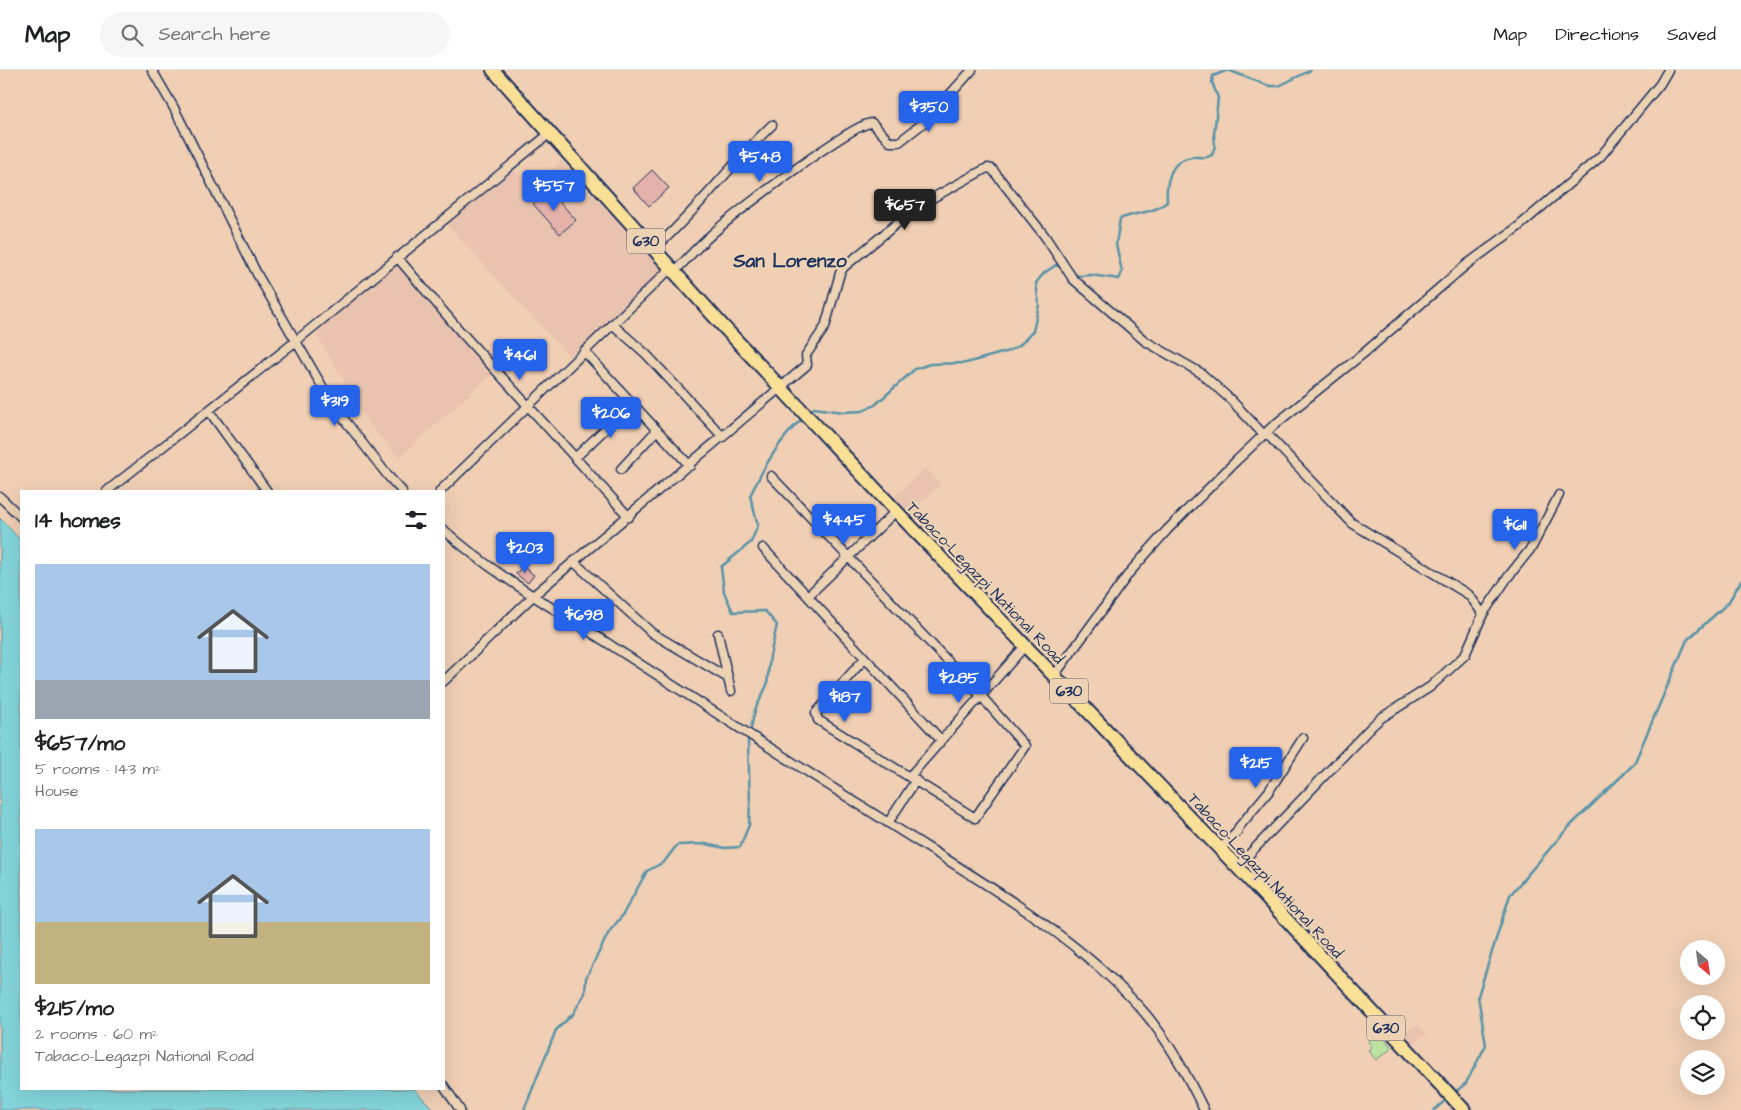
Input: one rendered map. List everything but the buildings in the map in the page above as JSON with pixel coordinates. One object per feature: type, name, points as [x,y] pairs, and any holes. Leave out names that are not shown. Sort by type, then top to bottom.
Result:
[{"type":"main road","name":"Tabaco-Legazpi National Road","points":[[493,70],[672,270],[896,511],[1238,867],[1464,1110]]},
{"type":"street","points":[[152,70],[174,108],[256,274],[333,405],[350,429],[401,490]]},
{"type":"street","points":[[441,490],[612,324],[733,217],[846,134],[868,123],[872,123],[890,142],[899,142],[926,121],[972,70]]},
{"type":"street","points":[[1054,676],[1130,572],[1168,529],[1265,434],[1364,353],[1466,264],[1518,227],[1600,157],[1660,84],[1668,70]]},
{"type":"street","points":[[654,249],[684,220],[752,144],[772,125]]},
{"type":"street","points":[[108,490],[296,341],[549,134]]},
{"type":"street","points":[[445,680],[534,595],[690,466],[807,365],[806,355],[825,327],[840,273],[844,266],[918,206],[987,168],[992,169],[1018,202],[1073,279],[1145,341],[1201,373],[1231,400],[1352,523],[1469,595],[1483,614]]},
{"type":"street","points":[[397,257],[460,332],[629,517]]},
{"type":"street","points":[[612,324],[646,354],[723,437]]},
{"type":"street","points":[[584,351],[690,466]]},
{"type":"street","points":[[575,458],[632,403]]},
{"type":"street","points":[[208,411],[266,490]]},
{"type":"street","points":[[621,469],[657,430]]},
{"type":"street","points":[[771,476],[981,696],[1025,746],[975,818],[818,720],[816,713],[865,658]]},
{"type":"street","points":[[1238,867],[1372,726],[1392,711],[1420,695],[1465,656],[1483,614],[1532,546],[1559,495]]},
{"type":"street","points":[[0,496],[20,516]]},
{"type":"street","points":[[808,596],[896,511]]},
{"type":"street","points":[[445,531],[460,544],[534,595],[754,739],[1001,893],[1045,925],[1110,977],[1144,1012],[1171,1047],[1204,1110]]},
{"type":"street","points":[[763,548],[941,740]]},
{"type":"street","points":[[574,562],[652,633],[728,678]]},
{"type":"street","points":[[718,634],[731,691]]},
{"type":"street","points":[[888,823],[913,778],[941,740],[1025,646]]},
{"type":"street","points":[[1220,849],[1237,832],[1269,791],[1302,738]]},
{"type":"street","points":[[445,1088],[460,1110]]},
{"type":"shaded area","points":[[561,161],[662,270],[570,358],[444,221],[511,167],[532,188]]},
{"type":"shaded area","points":[[396,262],[492,374],[399,458],[368,423],[314,330]]},
{"type":"shaded area","points":[[926,468],[941,485],[909,513],[894,497]]},
{"type":"shaded area","points":[[1418,1024],[1427,1033],[1413,1045],[1402,1032]]},
{"type":"green space","points":[[1379,1032],[1392,1048],[1376,1060],[1368,1050],[1372,1047],[1368,1041]]},
{"type":"water","points":[[0,518],[20,540],[20,1090],[415,1090],[434,1110],[0,1110]]},
{"type":"waterway","points":[[1072,273],[1079,276],[1091,275],[1119,279],[1122,272],[1116,244],[1120,219],[1162,206],[1167,202],[1170,174],[1178,163],[1192,157],[1204,158],[1212,155],[1215,146],[1214,134],[1218,98],[1212,82],[1213,76],[1228,70],[1269,86],[1279,86],[1311,70]]},
{"type":"waterway","points":[[809,412],[814,408],[843,412],[863,411],[875,405],[915,369],[930,364],[966,363],[1009,351],[1020,345],[1033,331],[1039,305],[1036,283],[1044,273],[1056,265],[1063,268]]},
{"type":"waterway","points":[[524,1110],[556,1030],[573,1014],[585,993],[586,978],[609,932],[622,916],[647,871],[664,862],[677,845],[706,844],[725,848],[740,847],[749,825],[748,741],[755,710],[767,685],[770,656],[777,625],[765,611],[733,612],[724,592],[721,567],[751,542],[758,525],[750,496],[772,454],[786,435],[803,418]]},
{"type":"waterway","points":[[1453,1094],[1466,1083],[1486,1045],[1478,996],[1510,895],[1566,830],[1634,764],[1687,640],[1728,603],[1741,581]]},
{"type":"waterway","points":[[1434,1110],[1447,1099]]},
{"type":"district","name":"San Lorenzo","points":[[790,260]]}]
